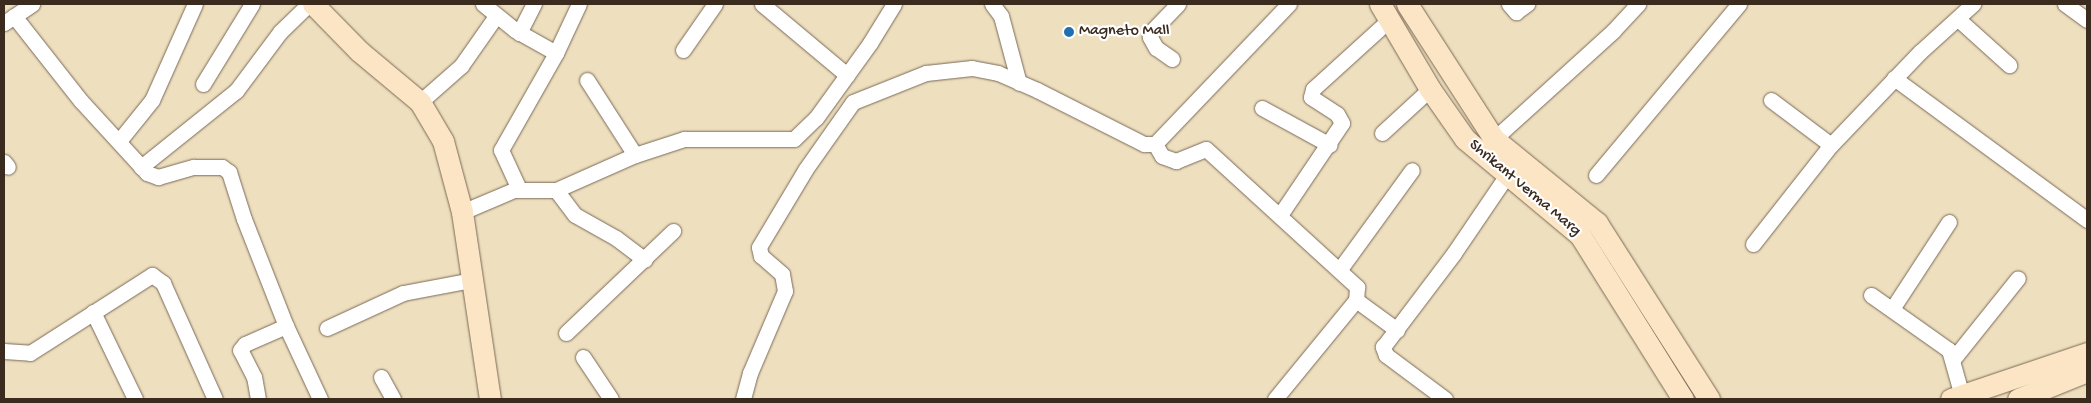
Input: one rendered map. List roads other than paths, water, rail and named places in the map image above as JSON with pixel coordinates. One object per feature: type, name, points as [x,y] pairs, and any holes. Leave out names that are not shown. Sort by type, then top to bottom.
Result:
[{"type":"street","points":[[32,4],[9,20],[141,167],[158,177],[194,168],[222,167],[229,172],[244,219],[286,326],[320,399]]},
{"type":"street","points":[[118,141],[152,100],[195,4]]},
{"type":"street","points":[[202,84],[252,4]]},
{"type":"street","points":[[141,167],[236,91],[280,32],[309,4]]},
{"type":"street","points":[[313,4],[359,51],[420,102],[443,141],[462,212],[490,399]]},
{"type":"street","points":[[483,4],[519,33],[556,53]]},
{"type":"street","points":[[519,33],[534,4]]},
{"type":"street","points":[[519,190],[502,150],[556,53],[579,4]]},
{"type":"street","points":[[683,50],[715,4]]},
{"type":"street","points":[[462,212],[519,190],[556,190],[635,154],[684,140],[794,140],[816,118],[894,4]]},
{"type":"street","points":[[992,4],[1001,16],[1019,83]]},
{"type":"street","points":[[1172,59],[1156,48],[1150,37],[1151,32],[1178,4]]},
{"type":"street","points":[[1155,144],[1289,4]]},
{"type":"street","name":"Shrikant Verma Marg","points":[[1406,4],[1494,139],[1597,223],[1709,399]]},
{"type":"street","points":[[1509,4],[1516,12],[1527,4]]},
{"type":"street","points":[[1494,139],[1613,31],[1638,4]]},
{"type":"street","points":[[1596,175],[1739,4]]},
{"type":"street","points":[[1753,244],[1831,145],[1894,78],[1973,4]]},
{"type":"street","points":[[2066,4],[2087,20]]},
{"type":"street","points":[[767,5],[847,75]]},
{"type":"street","points":[[1280,215],[1341,127],[1341,118],[1314,101],[1311,93],[1384,12]]},
{"type":"street","name":"Shrikant Verma Marg","points":[[1384,12],[1430,89],[1465,139],[1580,234],[1683,399]]},
{"type":"street","points":[[420,102],[461,66],[496,16]]},
{"type":"street","points":[[1958,19],[2009,65]]},
{"type":"street","points":[[743,399],[750,373],[785,291],[782,274],[762,256],[759,246],[844,112],[863,96],[926,73],[953,68],[972,68],[1019,83],[1085,112],[1138,142],[1155,144]]},
{"type":"street","points":[[1894,78],[2087,220]]},
{"type":"street","points":[[587,80],[635,154]]},
{"type":"street","points":[[1382,133],[1430,89]]},
{"type":"street","points":[[1771,100],[1831,145]]},
{"type":"street","points":[[1262,108],[1330,144]]},
{"type":"street","points":[[1155,144],[1162,156],[1176,162],[1206,150],[1340,269],[1357,287],[1356,300],[1276,399]]},
{"type":"street","points":[[1340,269],[1412,170]]},
{"type":"street","points":[[1445,399],[1382,352],[1507,175]]},
{"type":"street","points":[[556,190],[575,215],[621,241],[645,260]]},
{"type":"street","points":[[1892,309],[1950,222]]},
{"type":"street","points":[[566,334],[673,231]]},
{"type":"street","points":[[4,351],[30,354],[147,275],[158,277],[181,320],[215,399]]},
{"type":"street","points":[[1954,358],[2018,278]]},
{"type":"street","points":[[327,328],[403,293],[472,280]]},
{"type":"street","points":[[1871,295],[1936,338],[1954,358],[1957,397],[2087,353]]},
{"type":"street","points":[[1356,300],[1396,330]]},
{"type":"street","points":[[93,312],[135,399]]},
{"type":"street","points":[[258,399],[254,377],[240,350],[245,344],[286,326]]},
{"type":"street","points":[[583,357],[611,399]]},
{"type":"street","points":[[2018,399],[2087,371]]},
{"type":"street","points":[[381,377],[393,399]]},
{"type":"place","name":"Magneto Mall","points":[[1069,32]]}]
